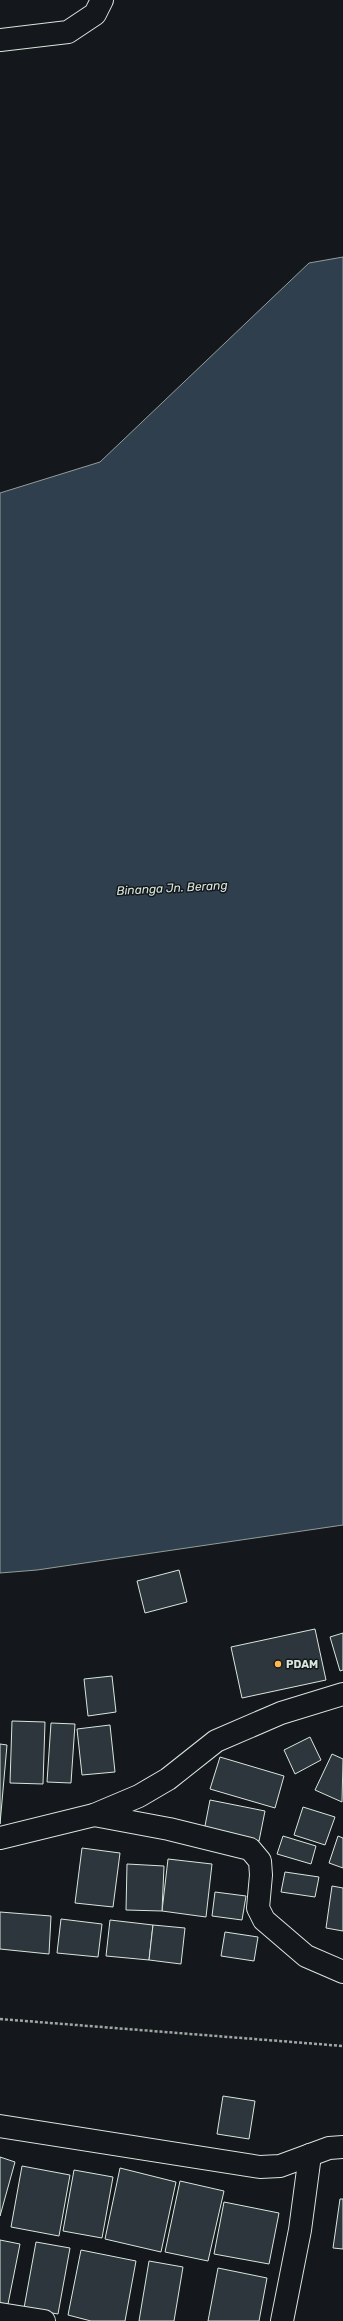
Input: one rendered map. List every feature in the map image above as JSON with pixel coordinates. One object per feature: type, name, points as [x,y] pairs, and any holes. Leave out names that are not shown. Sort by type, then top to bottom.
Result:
[{"type":"street","points":[[0,40],[68,32],[95,14],[102,0]]},
{"type":"street","points":[[0,1838],[94,1815],[139,1796],[168,1780],[216,1741],[281,1713],[343,1694]]},
{"type":"street","points":[[94,1815],[169,1829],[250,1849],[260,1861],[261,1875],[258,1908],[264,1920],[306,1956],[343,1972]]},
{"type":"street","points":[[0,2126],[260,2167],[280,2166],[329,2148],[343,2147]]},
{"type":"street","points":[[285,2320],[300,2230],[310,2155]]},
{"type":"street","points":[[0,2314],[44,2321]]},
{"type":"path","points":[[0,2019],[343,2046]]},
{"type":"water","name":"Binanga Jn. Berang","points":[[343,257],[343,1525],[37,1570],[0,1573],[0,493],[100,462],[309,263]]},
{"type":"building","points":[[179,1570],[187,1602],[145,1613],[137,1581]]},
{"type":"building","name":"PDAM","points":[[315,1629],[326,1680],[242,1698],[231,1647]]},
{"type":"building","name":"PDAM","points":[[343,1633],[343,1670],[340,1671],[330,1637]]},
{"type":"building","points":[[112,1676],[116,1712],[88,1716],[84,1679]]},
{"type":"building","points":[[12,1721],[45,1722],[43,1784],[10,1783]]},
{"type":"building","points":[[51,1723],[75,1724],[71,1783],[47,1782]]},
{"type":"building","points":[[110,1725],[115,1772],[82,1775],[77,1729]]},
{"type":"building","points":[[310,1737],[321,1760],[295,1774],[284,1750]]},
{"type":"building","points":[[0,1744],[7,1745],[0,1824]]},
{"type":"building","points":[[332,1754],[343,1759],[342,1802],[315,1790]]},
{"type":"building","points":[[220,1757],[284,1776],[275,1808],[210,1789]]},
{"type":"building","points":[[210,1800],[265,1811],[259,1841],[204,1831]]},
{"type":"building","points":[[303,1807],[335,1817],[325,1845],[294,1835]]},
{"type":"building","points":[[283,1836],[316,1846],[311,1864],[277,1854]]},
{"type":"building","points":[[338,1836],[343,1838],[343,1868],[329,1863]]},
{"type":"building","points":[[82,1848],[120,1853],[113,1907],[75,1903]]},
{"type":"building","points":[[168,1859],[212,1864],[206,1917],[162,1911]]},
{"type":"building","points":[[127,1864],[164,1866],[162,1911],[126,1910]]},
{"type":"building","points":[[285,1872],[319,1877],[315,1897],[281,1892]]},
{"type":"building","points":[[332,1886],[343,1888],[343,1931],[326,1928]]},
{"type":"building","points":[[215,1892],[246,1896],[242,1920],[212,1916]]},
{"type":"building","points":[[0,1912],[51,1916],[49,1954],[0,1949]]},
{"type":"building","points":[[61,1919],[102,1924],[98,1957],[57,1953]]},
{"type":"building","points":[[110,1920],[153,1925],[149,1960],[106,1956]]},
{"type":"building","points":[[153,1925],[185,1928],[181,1964],[149,1960]]},
{"type":"building","points":[[225,1932],[258,1937],[254,1961],[221,1956]]},
{"type":"building","points":[[223,2096],[255,2101],[249,2139],[217,2134]]},
{"type":"building","points":[[0,2157],[15,2162],[0,2216]]},
{"type":"building","points":[[22,2166],[70,2175],[59,2236],[11,2227]]},
{"type":"building","points":[[120,2168],[176,2182],[161,2252],[105,2239]]},
{"type":"building","points":[[74,2170],[113,2177],[102,2238],[63,2231]]},
{"type":"building","points":[[180,2181],[224,2191],[208,2261],[165,2252]]},
{"type":"building","points":[[340,2199],[343,2199],[343,2249],[333,2248]]},
{"type":"building","points":[[224,2202],[279,2213],[269,2264],[214,2254]]},
{"type":"building","points":[[0,2240],[20,2244],[8,2304],[0,2303]]},
{"type":"building","points":[[36,2242],[70,2248],[58,2314],[24,2308]]},
{"type":"building","points":[[81,2250],[136,2261],[125,2321],[91,2321],[68,2315]]},
{"type":"building","points":[[149,2261],[183,2267],[174,2321],[139,2321]]},
{"type":"building","points":[[218,2268],[267,2278],[259,2321],[208,2321]]},
{"type":"place","name":"PDAM","points":[[278,1664]]}]
